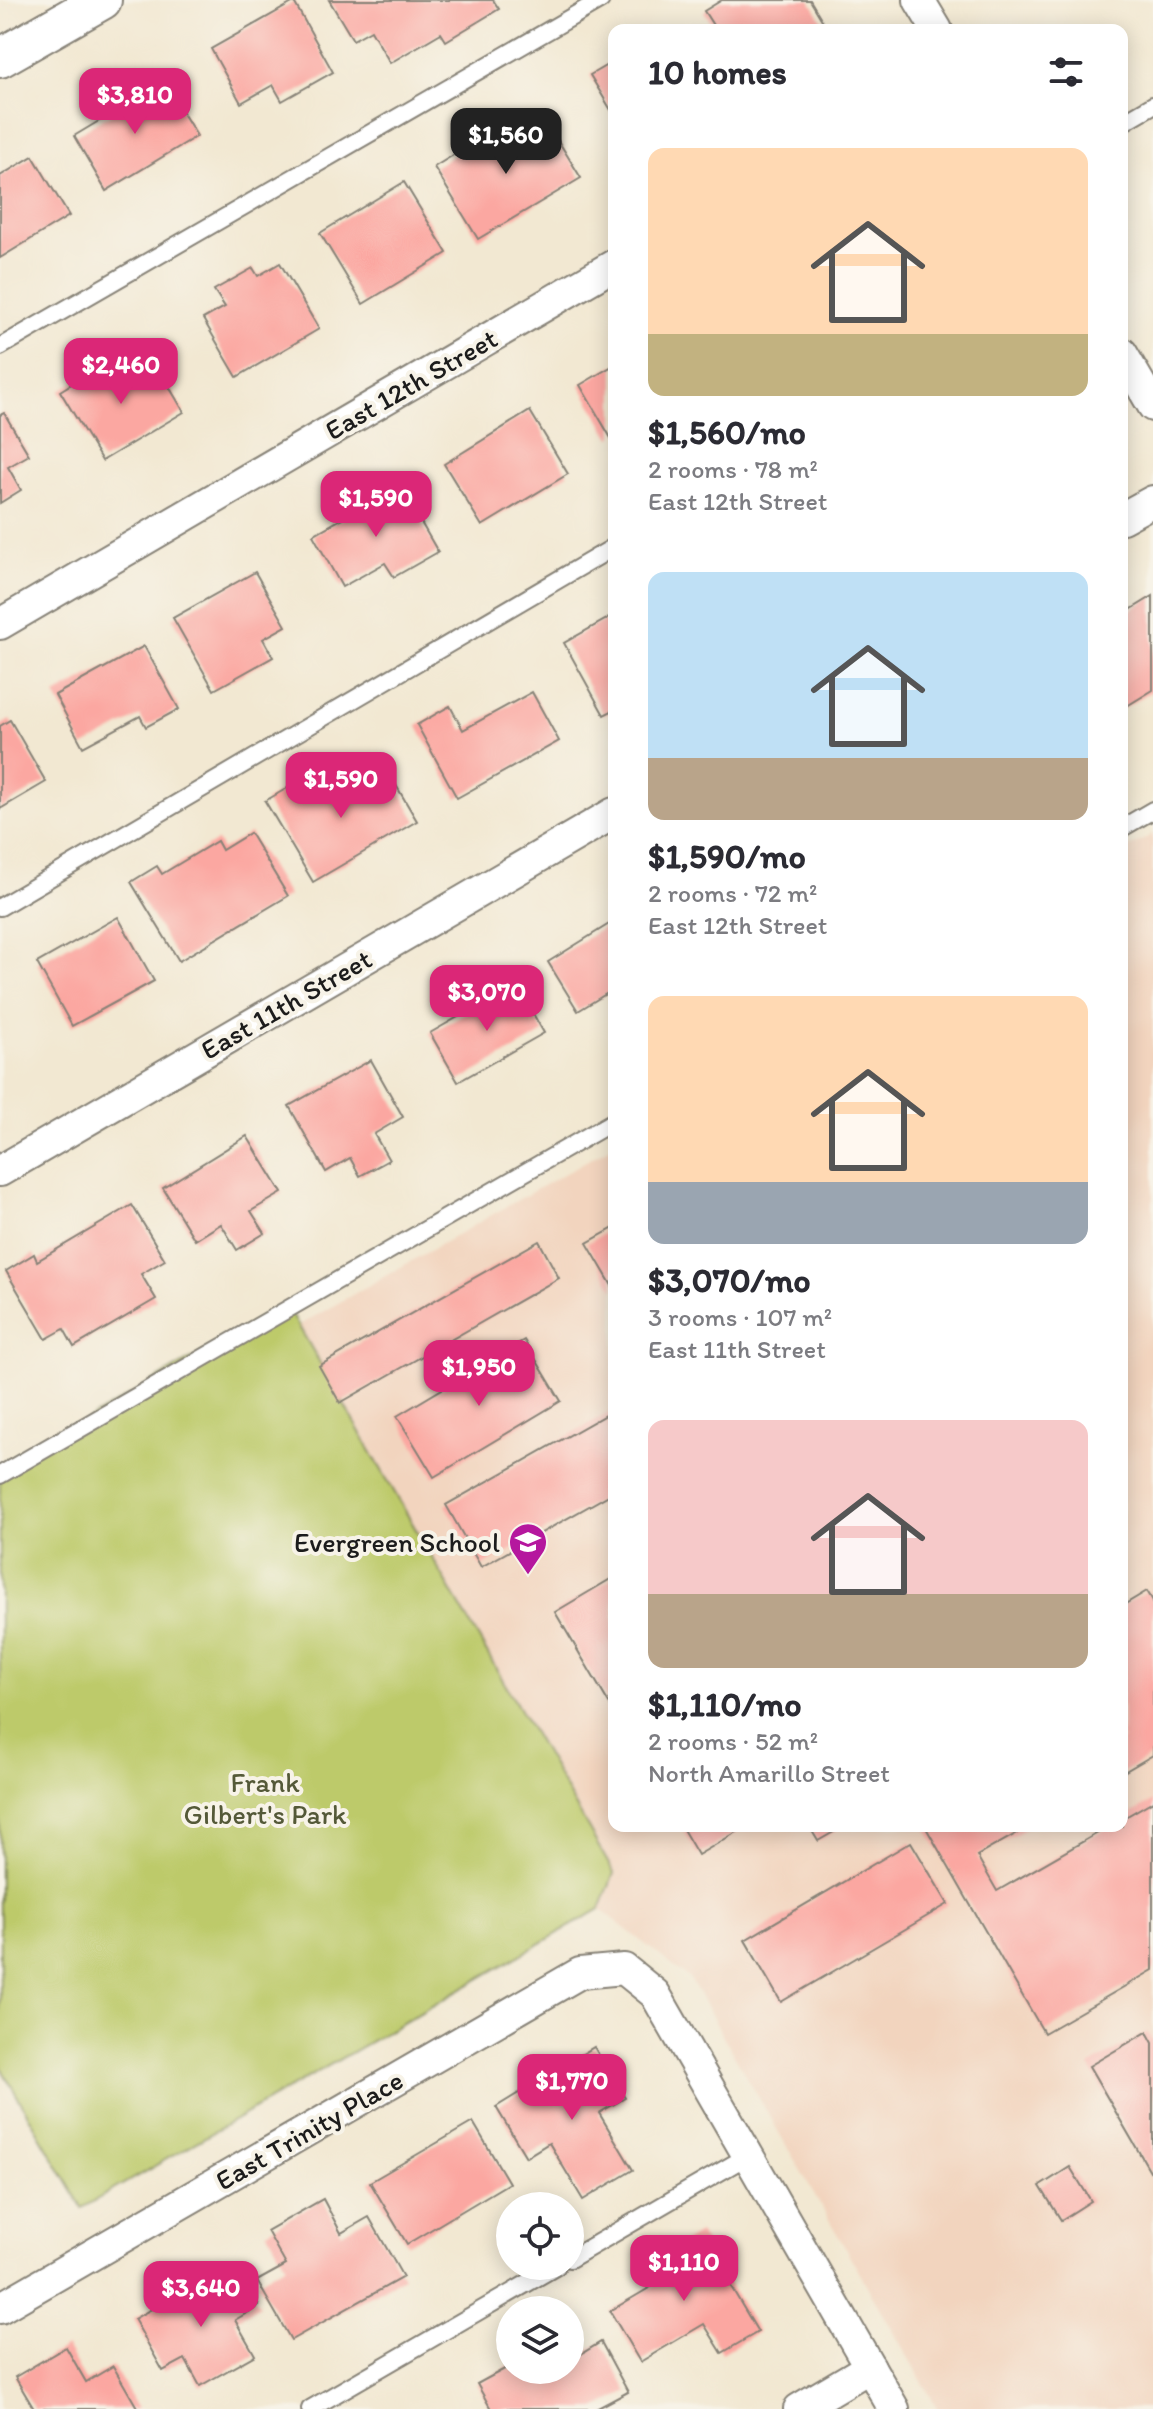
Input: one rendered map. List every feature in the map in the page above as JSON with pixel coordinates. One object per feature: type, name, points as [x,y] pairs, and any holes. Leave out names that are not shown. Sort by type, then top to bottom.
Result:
[{"type":"street","points":[[0,58],[102,0]]},
{"type":"street","points":[[919,0],[933,24]]},
{"type":"street","name":"East 12th Street","points":[[0,624],[608,269]]},
{"type":"street","points":[[1128,363],[1153,406]]},
{"type":"street","points":[[1128,515],[1153,501]]},
{"type":"street","name":"East 11th Street","points":[[0,1171],[608,816]]},
{"type":"street","name":"East Trinity Place","points":[[0,2308],[580,1973],[624,1969],[655,1994],[749,2155]]},
{"type":"street","points":[[749,2155],[894,2409]]},
{"type":"street","points":[[799,2409],[870,2367]]},
{"type":"lane","points":[[0,347],[601,0]]},
{"type":"lane","points":[[1128,120],[1153,105]]},
{"type":"lane","points":[[0,907],[608,551]]},
{"type":"lane","points":[[1128,825],[1153,810]]},
{"type":"lane","points":[[0,1475],[608,1124]]},
{"type":"lane","points":[[584,2251],[749,2155]]},
{"type":"lane","points":[[310,2409],[533,2280]]},
{"type":"shaded area","name":"Evergreen School","points":[[1153,834],[1153,2409],[938,2409],[691,1980],[600,1909],[614,1872],[298,1326],[608,1148],[608,1832],[1128,1832],[1128,849]]},
{"type":"green space","name":"Frank Gilbert's Park","points":[[286,1304],[614,1873],[600,1909],[82,2208],[0,2066],[0,1471]]},
{"type":"building","points":[[329,0],[493,0],[499,9],[446,41],[441,33],[390,63],[371,30],[353,40]]},
{"type":"building","points":[[722,0],[810,0],[824,24],[712,24],[704,11]]},
{"type":"building","points":[[294,2],[333,72],[282,101],[273,85],[241,103],[211,49]]},
{"type":"building","points":[[608,64],[608,105],[590,75]]},
{"type":"building","points":[[164,82],[197,136],[106,191],[74,136]]},
{"type":"building","points":[[507,122],[518,142],[548,124],[581,178],[478,239],[434,167]]},
{"type":"building","points":[[33,156],[69,216],[0,258],[0,176]]},
{"type":"building","points":[[404,182],[447,253],[363,304],[320,233]]},
{"type":"building","points":[[280,263],[319,329],[237,377],[203,319],[225,307],[214,290],[253,268],[258,276]]},
{"type":"building","points":[[152,358],[184,412],[102,461],[60,391],[107,362],[117,379]]},
{"type":"building","points":[[608,369],[608,433],[580,385]]},
{"type":"building","points":[[530,411],[568,474],[482,526],[444,464]]},
{"type":"building","points":[[4,413],[29,455],[8,467],[21,490],[0,503],[0,415]]},
{"type":"building","points":[[400,486],[438,552],[394,577],[385,563],[342,587],[313,535]]},
{"type":"building","points":[[255,572],[286,626],[263,639],[273,657],[214,690],[173,618]]},
{"type":"building","points":[[1153,596],[1153,690],[1128,705],[1128,611]]},
{"type":"building","points":[[608,618],[608,713],[604,715],[564,643]]},
{"type":"building","points":[[144,646],[179,709],[146,727],[140,716],[83,747],[55,695]]},
{"type":"building","points":[[532,692],[559,741],[457,798],[417,725],[450,706],[463,730]]},
{"type":"building","points":[[10,720],[46,782],[0,809],[0,726]]},
{"type":"building","points":[[383,763],[417,821],[313,882],[265,801],[303,779],[316,802]]},
{"type":"building","points":[[250,833],[288,896],[179,961],[131,882],[157,866],[162,874],[217,841],[222,850]]},
{"type":"building","points":[[118,917],[154,981],[72,1026],[37,963]]},
{"type":"building","points":[[608,925],[608,993],[578,1011],[548,962]]},
{"type":"building","points":[[516,984],[544,1033],[458,1082],[430,1033]]},
{"type":"building","points":[[371,1060],[403,1117],[374,1134],[389,1160],[360,1176],[350,1158],[326,1172],[289,1106]]},
{"type":"building","points":[[247,1136],[282,1193],[251,1211],[265,1233],[237,1250],[221,1224],[195,1240],[163,1188]]},
{"type":"building","points":[[132,1205],[165,1260],[141,1274],[156,1299],[74,1347],[64,1329],[46,1339],[6,1271],[34,1254],[37,1261]]},
{"type":"building","points":[[608,1231],[608,1279],[587,1243]]},
{"type":"building","points":[[539,1241],[559,1278],[340,1403],[319,1366]]},
{"type":"building","points":[[524,1340],[561,1401],[434,1477],[397,1416]]},
{"type":"building","points":[[608,1413],[608,1495],[481,1567],[446,1505]]},
{"type":"building","points":[[608,1581],[608,1702],[555,1612]]},
{"type":"building","points":[[1147,1591],[1153,1601],[1153,1755],[1128,1770],[1128,1602]]},
{"type":"building","points":[[1153,1801],[1153,1970],[1044,2033],[928,1832],[1019,1832],[977,1856],[997,1891],[1100,1832],[1128,1832],[1128,1816]]},
{"type":"building","points":[[685,1832],[737,1832],[698,1855]]},
{"type":"building","points":[[813,1832],[834,1832],[818,1841]]},
{"type":"building","points":[[911,1842],[948,1904],[781,2002],[745,1940]]},
{"type":"building","points":[[1147,2032],[1153,2043],[1153,2169],[1150,2171],[1089,2066]]},
{"type":"building","points":[[594,2047],[625,2098],[599,2113],[633,2170],[584,2199],[584,2192],[578,2192],[549,2143],[526,2157],[496,2107]]},
{"type":"building","points":[[473,2122],[509,2183],[407,2244],[370,2182]]},
{"type":"building","points":[[1070,2167],[1091,2201],[1061,2220],[1040,2186]]},
{"type":"building","points":[[323,2199],[341,2233],[369,2217],[403,2277],[291,2340],[257,2281],[286,2265],[267,2231]]},
{"type":"building","points":[[699,2233],[758,2332],[722,2353],[704,2324],[640,2362],[610,2311],[656,2284],[645,2265]]},
{"type":"building","points":[[210,2276],[218,2292],[243,2277],[259,2306],[235,2320],[255,2355],[200,2386],[185,2359],[163,2371],[134,2319]]},
{"type":"building","points":[[601,2342],[628,2392],[596,2409],[491,2409],[477,2384],[496,2374],[496,2384],[584,2384],[584,2352]]},
{"type":"building","points":[[66,2347],[86,2382],[113,2366],[138,2409],[34,2409],[15,2377]]},
{"type":"place","name":"Evergreen School","points":[[528,1576]]}]
